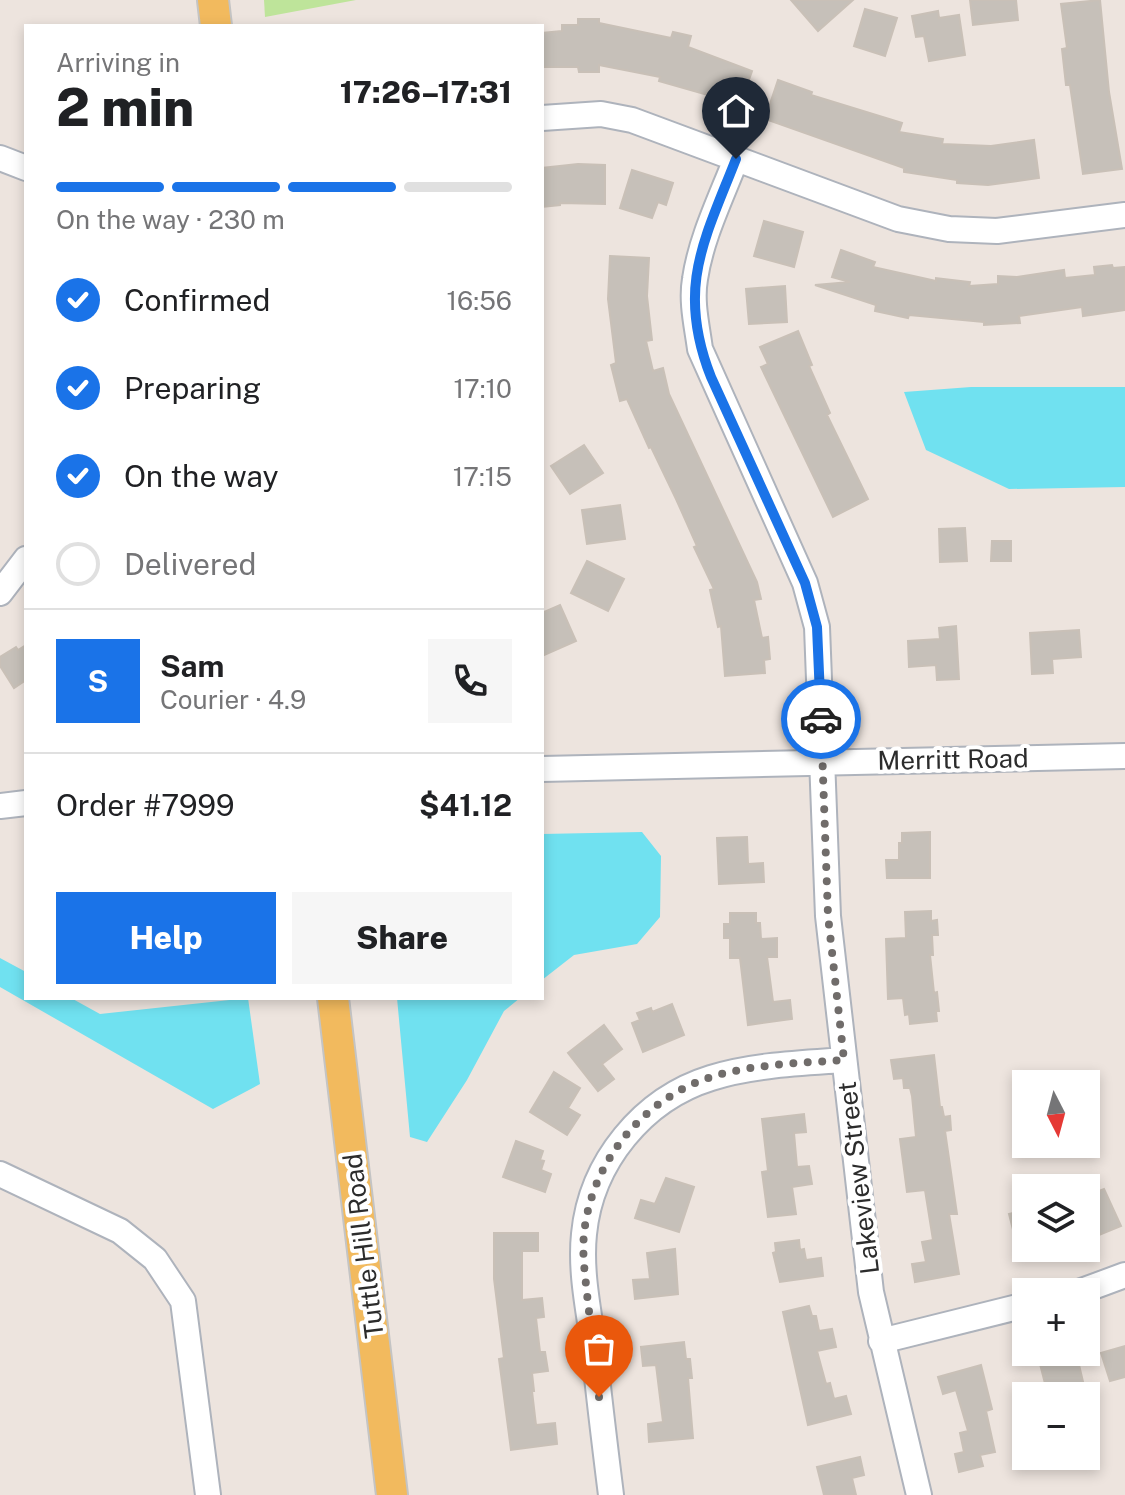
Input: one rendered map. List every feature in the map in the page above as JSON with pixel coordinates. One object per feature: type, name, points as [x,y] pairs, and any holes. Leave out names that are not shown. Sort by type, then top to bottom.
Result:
[{"type":"main road","points":[[213,0],[216,24]]},
{"type":"main road","name":"Tuttle Hill Road","points":[[333,1000],[392,1495]]},
{"type":"street","points":[[544,118],[601,114],[632,120],[898,219],[949,229],[997,231],[1125,215]]},
{"type":"street","points":[[0,158],[24,167]]},
{"type":"street","name":"Lakeview Street","points":[[736,159],[704,242],[694,281],[694,312],[700,349],[805,583],[817,627],[828,916],[871,1292],[919,1495]]},
{"type":"street","points":[[0,593],[24,562]]},
{"type":"street","name":"Merritt Road","points":[[544,769],[1125,756]]},
{"type":"street","points":[[0,806],[24,803]]},
{"type":"street","points":[[611,1495],[583,1259],[588,1211],[605,1165],[636,1123],[663,1101],[695,1084],[735,1072],[844,1060]]},
{"type":"street","points":[[0,1174],[120,1231],[155,1259],[183,1301],[208,1495]]},
{"type":"street","points":[[1100,1284],[1125,1275]]},
{"type":"street","points":[[881,1341],[1012,1308]]},
{"type":"green space","points":[[264,0],[356,0],[265,17]]},
{"type":"water","points":[[971,387],[1125,387],[1125,487],[1009,489],[926,450],[904,392]]},
{"type":"water","points":[[642,832],[661,856],[660,917],[637,944],[574,955],[544,978],[544,834]]},
{"type":"water","points":[[0,958],[24,971],[24,1000],[75,1000],[100,1014],[248,1000],[260,1084],[213,1109],[0,987]]},
{"type":"water","points":[[397,1000],[518,1000],[504,1011],[467,1080],[427,1142],[410,1137]]},
{"type":"building","points":[[791,0],[853,0],[818,31]]},
{"type":"building","points":[[970,0],[1016,0],[1018,20],[973,25]]},
{"type":"building","points":[[1100,0],[1109,92],[1122,169],[1083,174],[1070,85],[1066,85],[1062,49],[1067,48],[1061,4]]},
{"type":"building","points":[[865,9],[897,18],[885,56],[854,46]]},
{"type":"building","points":[[938,11],[939,18],[959,15],[965,55],[929,61],[924,36],[916,37],[912,16]]},
{"type":"building","points":[[578,19],[599,19],[599,23],[671,38],[673,32],[691,36],[688,47],[752,71],[739,108],[708,95],[659,81],[660,77],[599,65],[599,72],[579,72],[578,67],[544,67],[544,33],[562,31],[562,25],[578,25]]},
{"type":"building","points":[[778,80],[812,92],[811,95],[902,123],[899,132],[943,139],[942,144],[991,146],[1034,140],[1039,178],[988,185],[957,183],[957,180],[904,172],[904,168],[765,119]]},
{"type":"building","points":[[605,165],[605,204],[560,203],[544,207],[544,168]]},
{"type":"building","points":[[632,170],[673,183],[666,205],[658,202],[652,218],[620,208]]},
{"type":"building","points":[[764,221],[803,232],[794,267],[754,256]]},
{"type":"building","points":[[841,250],[875,262],[873,267],[936,281],[936,278],[970,282],[969,286],[998,284],[998,276],[1017,277],[1064,270],[1065,278],[1095,275],[1094,267],[1125,267],[1125,310],[1083,316],[1082,307],[1019,316],[1020,323],[984,325],[984,322],[909,315],[908,318],[875,311],[876,305],[815,285],[850,282],[832,277]]},
{"type":"building","points":[[610,256],[649,258],[647,296],[652,340],[646,341],[653,371],[663,368],[669,394],[757,582],[761,599],[754,600],[762,638],[768,637],[770,659],[764,660],[765,673],[725,676],[721,626],[718,627],[710,590],[714,589],[676,499],[627,399],[620,401],[611,365],[616,363],[608,299]]},
{"type":"building","points":[[785,286],[787,322],[749,324],[746,289]]},
{"type":"building","points":[[798,331],[812,365],[809,366],[830,413],[827,415],[868,499],[833,517],[761,367],[768,364],[760,347]]},
{"type":"building","points":[[584,445],[603,473],[570,494],[551,466]]},
{"type":"building","points":[[620,505],[625,539],[587,544],[582,510]]},
{"type":"building","points":[[965,528],[967,561],[940,562],[939,529]]},
{"type":"building","points":[[992,541],[1011,541],[1011,561],[991,561]]},
{"type":"building","points":[[587,561],[624,579],[608,611],[571,593]]},
{"type":"building","points":[[560,605],[576,641],[544,655],[544,612]]},
{"type":"building","points":[[956,626],[959,679],[937,680],[936,665],[909,667],[908,641],[940,639],[939,628]]},
{"type":"building","points":[[1079,630],[1081,657],[1052,659],[1053,673],[1032,674],[1030,633]]},
{"type":"building","points":[[24,646],[24,681],[14,688],[0,666],[0,657],[16,647],[18,650]]},
{"type":"building","points":[[930,832],[930,878],[887,878],[886,860],[899,860],[902,833]]},
{"type":"building","points":[[747,837],[748,864],[763,863],[764,882],[719,884],[717,838]]},
{"type":"building","points":[[931,911],[931,921],[937,920],[938,935],[932,935],[933,955],[930,955],[939,1011],[936,1011],[937,1021],[910,1024],[909,1014],[905,1015],[903,998],[888,999],[886,939],[906,938],[905,912]]},
{"type":"building","points":[[730,913],[756,913],[761,939],[777,938],[777,957],[767,957],[773,1002],[790,1000],[792,1019],[748,1025],[740,958],[730,958],[730,938],[724,938],[724,924],[730,924]]},
{"type":"building","points":[[672,1004],[684,1035],[643,1052],[632,1023],[640,1020],[637,1013],[651,1008],[652,1012]]},
{"type":"building","points":[[604,1025],[622,1049],[602,1064],[614,1079],[598,1091],[568,1053]]},
{"type":"building","points":[[934,1055],[940,1107],[944,1117],[950,1116],[951,1130],[945,1131],[957,1214],[949,1214],[959,1274],[915,1282],[912,1264],[926,1262],[922,1242],[933,1240],[925,1190],[907,1192],[900,1139],[916,1137],[912,1096],[910,1088],[904,1088],[903,1078],[894,1079],[891,1060]]},
{"type":"building","points":[[554,1072],[580,1088],[568,1108],[580,1115],[567,1135],[530,1112]]},
{"type":"building","points":[[804,1114],[806,1132],[794,1133],[797,1167],[809,1166],[812,1184],[792,1187],[796,1214],[768,1217],[762,1172],[768,1171],[762,1119]]},
{"type":"building","points":[[516,1141],[543,1151],[541,1170],[551,1174],[545,1192],[503,1177]]},
{"type":"building","points":[[666,1178],[694,1187],[679,1232],[635,1218],[641,1200],[655,1204]]},
{"type":"building","points":[[1104,1189],[1121,1226],[1100,1235],[1100,1191]]},
{"type":"building","points":[[494,1233],[538,1233],[538,1251],[522,1251],[522,1300],[542,1298],[544,1317],[536,1318],[540,1352],[545,1352],[548,1371],[532,1373],[532,1391],[536,1425],[555,1423],[557,1444],[511,1450],[499,1359],[504,1358],[494,1279]]},
{"type":"building","points":[[799,1240],[806,1260],[821,1258],[823,1276],[780,1282],[773,1253],[776,1252],[775,1243]]},
{"type":"building","points":[[675,1249],[678,1294],[635,1299],[633,1280],[650,1279],[647,1253]]},
{"type":"building","points":[[809,1306],[812,1316],[816,1316],[819,1331],[832,1329],[836,1347],[817,1351],[826,1384],[830,1383],[834,1399],[846,1396],[851,1414],[808,1425],[783,1312]]},
{"type":"building","points":[[684,1342],[692,1378],[688,1378],[693,1438],[649,1442],[648,1424],[663,1422],[656,1365],[643,1366],[641,1347]]},
{"type":"building","points":[[1125,1346],[1125,1377],[1110,1381],[1101,1353]]},
{"type":"building","points":[[981,1365],[992,1409],[986,1411],[995,1452],[980,1455],[983,1466],[959,1472],[955,1454],[964,1452],[960,1433],[968,1431],[956,1390],[943,1394],[938,1377]]},
{"type":"building","points":[[1041,1366],[1079,1366],[1083,1382],[1045,1382]]},
{"type":"building","points":[[860,1457],[864,1475],[852,1478],[856,1495],[824,1495],[817,1467]]},
{"type":"way so far","points":[[599,1397],[583,1259],[584,1235],[595,1189],[612,1152],[650,1110],[710,1078],[735,1072],[844,1060],[828,916],[821,719]]},
{"type":"route","points":[[736,159],[704,242],[694,281],[694,312],[700,349],[711,377],[805,583],[817,627],[821,719]]}]
